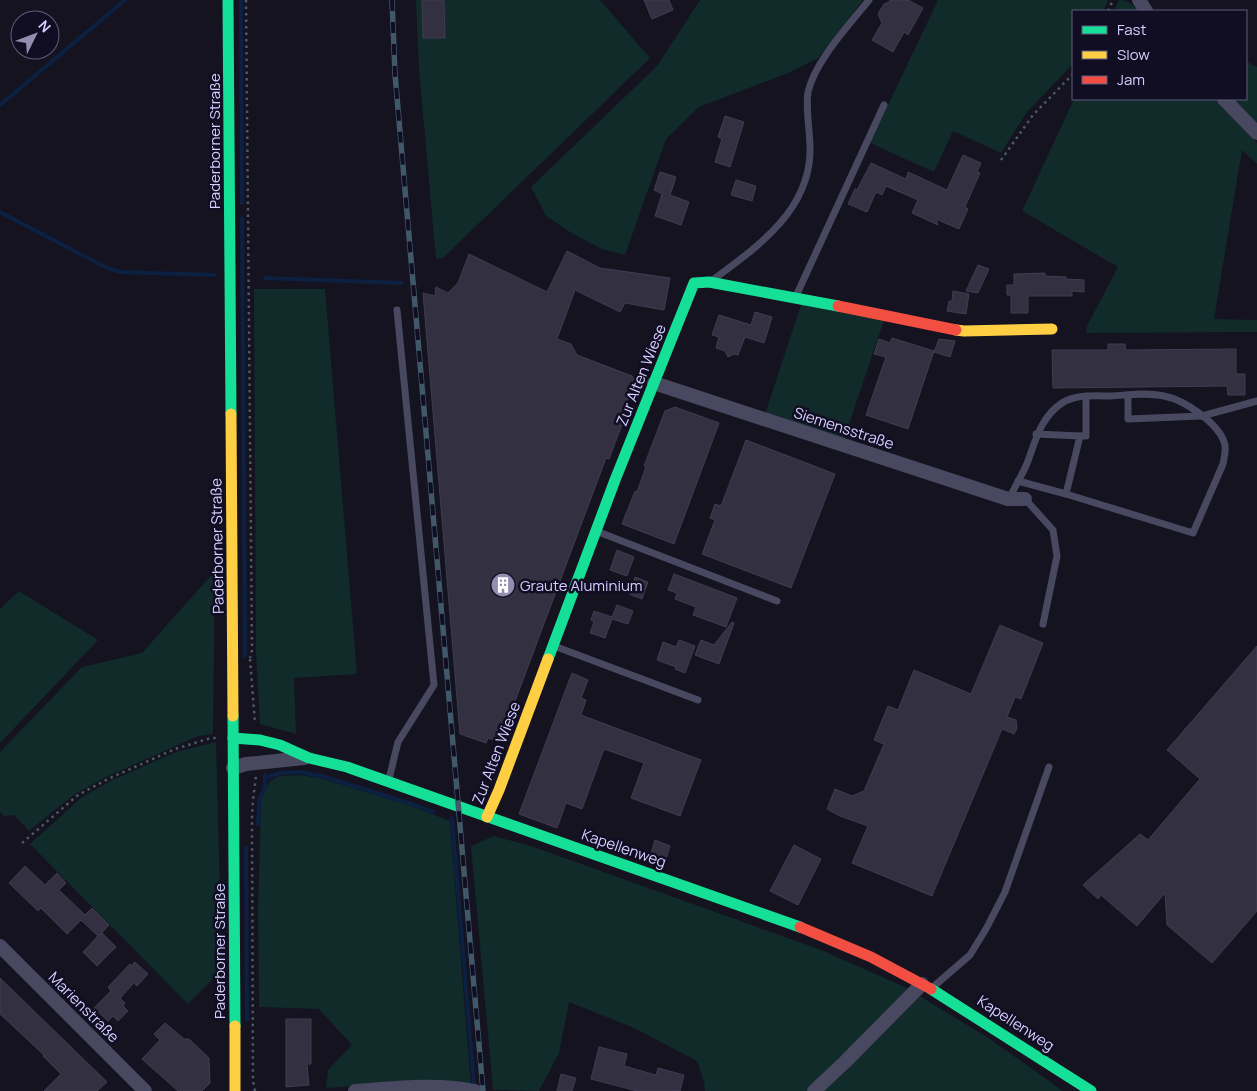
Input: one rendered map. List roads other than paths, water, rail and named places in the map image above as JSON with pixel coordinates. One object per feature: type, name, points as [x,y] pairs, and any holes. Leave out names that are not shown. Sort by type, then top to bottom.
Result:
[{"type":"street","name":"Paderborner Straße","points":[[228,0],[235,1091]]},
{"type":"street","points":[[1225,100],[1257,133]]},
{"type":"street","points":[[709,282],[796,297],[908,322],[964,331],[1052,329]]},
{"type":"street","name":"Zur Alten Wiese","points":[[487,817],[500,790],[615,480],[694,283],[709,282]]},
{"type":"street","name":"Siemensstraße","points":[[654,383],[1008,499],[1025,499]]},
{"type":"street","name":"Kapellenweg","points":[[234,738],[260,740],[280,745],[309,758],[347,767],[800,927],[871,957],[927,986],[1091,1091]]},
{"type":"street","name":"Kapellenweg","points":[[233,768],[246,764],[309,758]]},
{"type":"street","name":"Marienstraße","points":[[0,946],[145,1091]]},
{"type":"street","points":[[814,1091],[927,986]]},
{"type":"street","points":[[356,1091],[426,1086],[453,1087],[475,1091]]},
{"type":"lane","points":[[709,282],[763,241],[786,217],[796,202],[808,176],[810,152],[808,94],[812,79],[819,64],[869,0]]},
{"type":"lane","points":[[796,297],[884,105]]},
{"type":"lane","points":[[388,782],[398,742],[434,685],[398,310]]},
{"type":"lane","points":[[1008,499],[1027,462],[1036,434],[1046,419],[1061,404],[1074,398],[1146,394],[1165,396],[1180,401],[1202,416],[1221,436],[1226,452],[1223,464],[1193,533],[1018,481]]},
{"type":"lane","points":[[1128,395],[1128,419],[1202,416],[1257,401]]},
{"type":"lane","points":[[1036,434],[1086,436],[1086,396]]},
{"type":"lane","points":[[1066,494],[1080,436]]},
{"type":"lane","points":[[1025,499],[1052,530],[1057,556],[1043,624]]},
{"type":"lane","points":[[596,531],[777,601]]},
{"type":"lane","points":[[553,646],[698,700]]},
{"type":"lane","points":[[927,986],[970,955],[986,929],[1005,892],[1049,767]]},
{"type":"waterway","points":[[0,105],[125,0]]},
{"type":"waterway","points":[[241,0],[242,203]]},
{"type":"waterway","points":[[0,212],[105,267],[120,272],[214,275]]},
{"type":"waterway","points":[[242,218],[245,656]]},
{"type":"waterway","points":[[265,278],[401,283]]},
{"type":"waterway","points":[[265,778],[280,773],[300,772],[322,776],[433,812]]},
{"type":"waterway","points":[[258,824],[259,800],[265,787],[265,775]]},
{"type":"waterway","points":[[452,818],[474,1084]]},
{"type":"waterway","points":[[246,847],[247,1020]]},
{"type":"railway","points":[[392,0],[395,74],[483,1091]]},
{"type":"place","name":"Graute Aluminium","points":[[503,585]]}]
